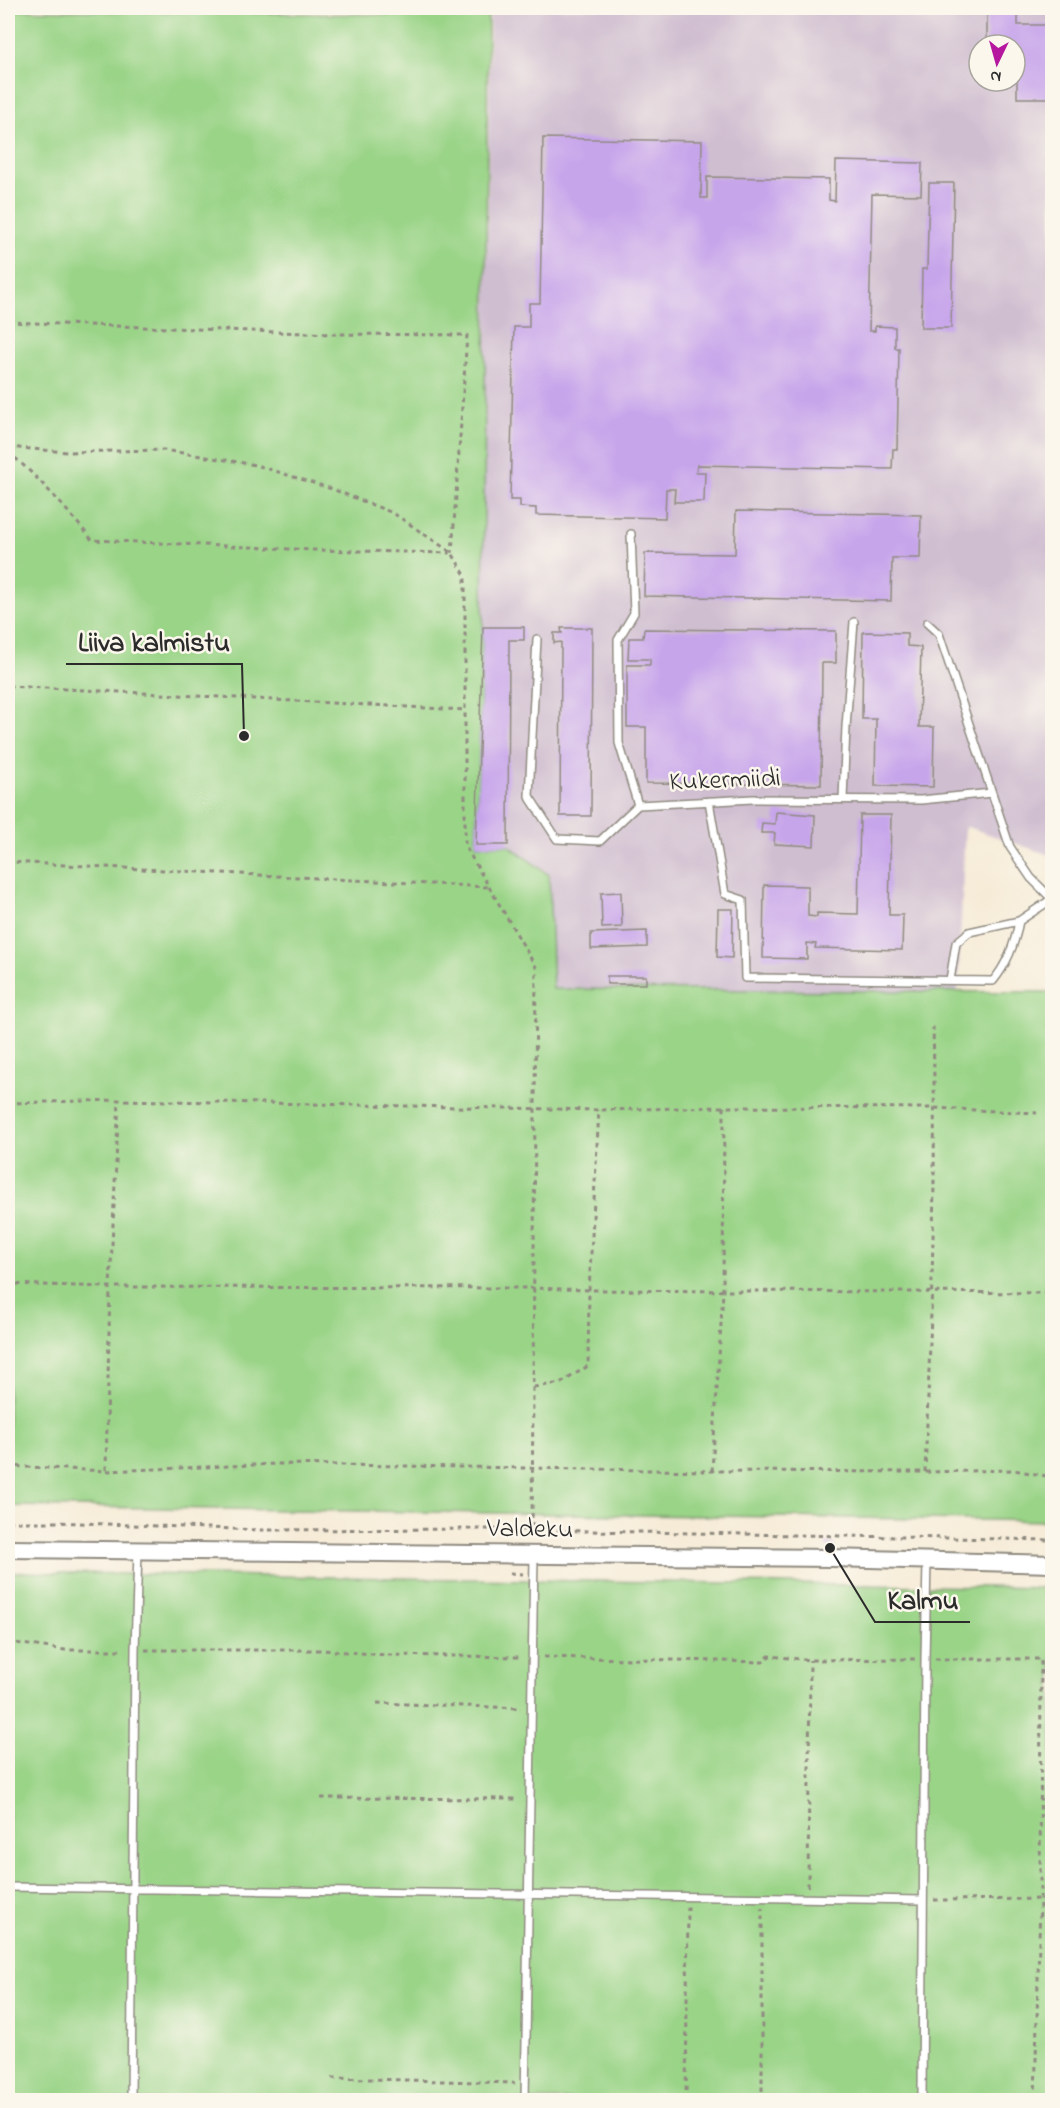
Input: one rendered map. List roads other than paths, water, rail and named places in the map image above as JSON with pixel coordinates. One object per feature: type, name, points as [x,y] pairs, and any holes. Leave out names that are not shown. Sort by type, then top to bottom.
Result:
[{"type":"street","name":"Valdeku","points":[[8,1549],[832,1558],[1053,1564]]},
{"type":"lane","points":[[631,534],[634,613],[618,640],[620,743],[638,805]]},
{"type":"lane","points":[[843,799],[854,622]]},
{"type":"lane","points":[[927,623],[939,634],[1010,848],[1031,878],[1052,899],[1019,921],[969,932],[956,943],[950,980]]},
{"type":"lane","name":"Kukermiidi","points":[[537,639],[529,796],[557,838],[600,841],[638,805],[709,801],[921,800],[992,793]]},
{"type":"lane","points":[[709,801],[725,894],[743,900],[745,978],[993,981],[1002,970],[1016,942],[1019,921]]},
{"type":"lane","points":[[131,2100],[138,1551]]},
{"type":"lane","points":[[525,2100],[534,1556]]},
{"type":"lane","points":[[922,2100],[927,1561]]},
{"type":"lane","points":[[8,1887],[923,1900]]},
{"type":"place","name":"Liiva kalmistu","points":[[244,736]]},
{"type":"place","name":"Kalmu","points":[[830,1548]]}]
